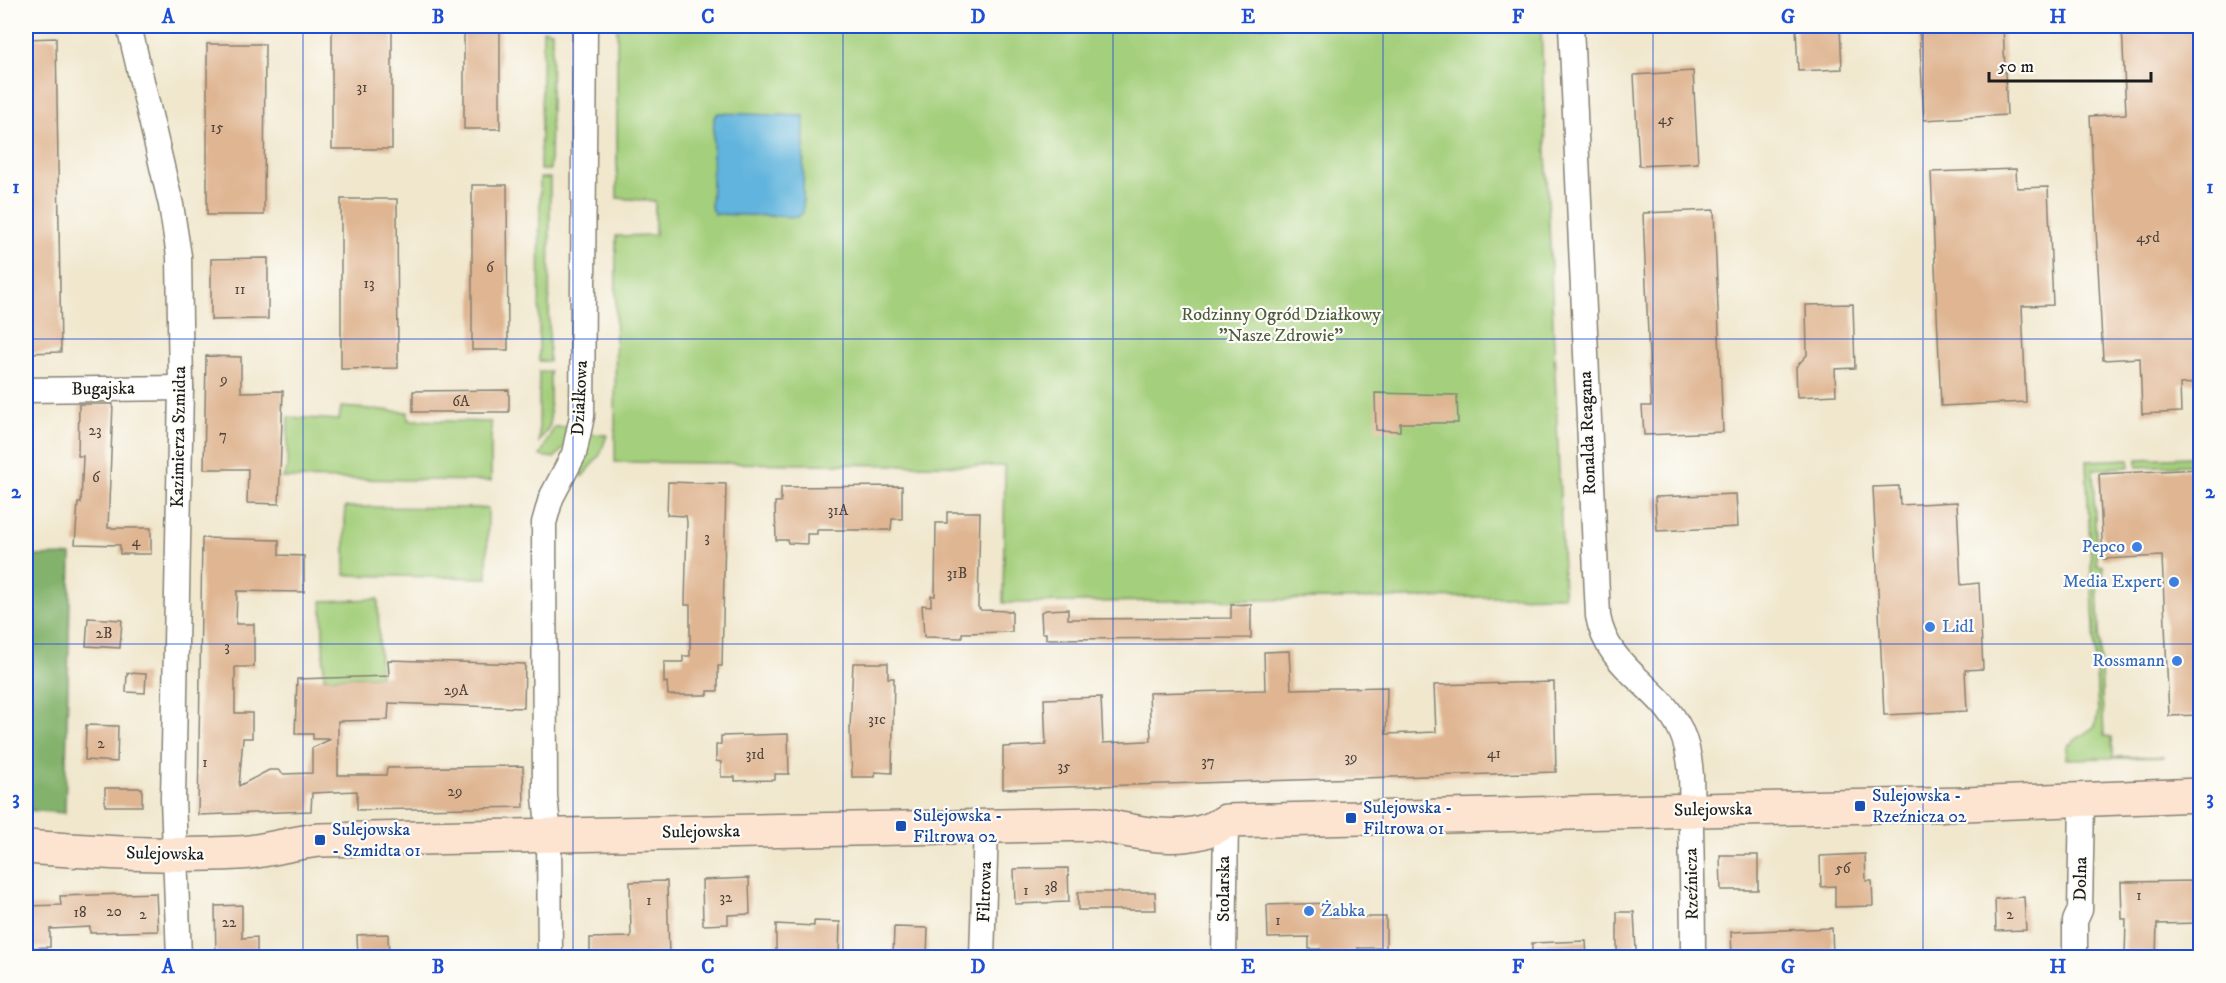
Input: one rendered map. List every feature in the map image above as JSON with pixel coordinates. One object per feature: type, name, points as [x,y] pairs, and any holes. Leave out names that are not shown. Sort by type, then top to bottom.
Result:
[{"type":"main road","name":"Sulejowska","points":[[26,825],[240,854],[303,842],[1098,824],[1142,811],[1210,810],[1226,821],[2082,800],[2200,795]]},
{"type":"main road","name":"Sulejowska","points":[[26,847],[175,844]]},
{"type":"street","name":"Kazimierza Szmidta","points":[[129,26],[177,240],[181,388],[175,844],[179,957]]},
{"type":"street","name":"Działkowa","points":[[550,957],[549,835],[545,797],[544,523],[551,498],[574,454],[582,416],[585,26]]},
{"type":"street","name":"Ronalda Reagana","points":[[1571,26],[1598,616],[1604,639],[1614,657],[1664,706],[1680,728],[1689,759],[1691,810]]},
{"type":"street","name":"Bugajska","points":[[26,390],[181,388]]},
{"type":"street","name":"Dolna","points":[[2074,957],[2075,921],[2080,910],[2082,800]]},
{"type":"street","name":"Rzeźnicza","points":[[1691,810],[1693,957]]},
{"type":"street","name":"Stolarska","points":[[1224,957],[1226,821]]},
{"type":"street","name":"Filtrowa","points":[[982,957],[986,826]]},
{"type":"green space","name":"Rodzinny Ogród Działkowy \"Nasze Zdrowie\"","points":[[617,26],[1541,26],[1564,596],[1003,603],[1005,466],[615,462],[616,236],[655,235],[655,201],[617,198]]},
{"type":"green space","points":[[543,30],[552,31],[550,170],[540,170]]},
{"type":"green space","points":[[540,178],[550,178],[549,361],[539,361]]},
{"type":"green space","points":[[539,372],[550,372],[550,425],[539,442]]},
{"type":"green space","points":[[341,407],[408,412],[408,420],[491,422],[491,481],[283,478],[287,468],[288,417],[339,420]]},
{"type":"green space","points":[[554,427],[570,427],[567,445],[554,458],[540,456]]},
{"type":"green space","points":[[590,434],[607,435],[600,455],[582,477],[579,467]]},
{"type":"green space","points":[[2192,457],[2192,465],[2137,467],[2137,459]]},
{"type":"green space","points":[[2129,459],[2129,467],[2093,469],[2097,565],[2103,566],[2104,582],[2097,585],[2104,736],[2112,737],[2113,757],[2165,757],[2066,759],[2067,746],[2095,726],[2098,712],[2086,461]]},
{"type":"green space","points":[[345,507],[488,508],[487,578],[345,575]]},
{"type":"green space","points":[[71,555],[65,813],[26,810],[26,556]]},
{"type":"green space","points":[[378,599],[380,676],[324,678],[322,601]]},
{"type":"water","points":[[718,113],[804,116],[803,213],[797,217],[715,214],[711,207],[714,118]]},
{"type":"building","points":[[332,26],[392,26],[392,149],[332,149]]},
{"type":"building","points":[[464,26],[500,26],[500,129],[464,129]]},
{"type":"building","points":[[1796,26],[1840,26],[1842,69],[1798,71]]},
{"type":"building","points":[[1919,26],[2003,26],[2007,115],[1924,120]]},
{"type":"building","points":[[2122,26],[2200,26],[2200,383],[2180,384],[2181,412],[2142,414],[2140,358],[2103,360],[2090,116],[2126,114]]},
{"type":"building","points":[[56,38],[61,352],[26,353],[26,39]]},
{"type":"building","points":[[207,44],[265,44],[264,215],[207,215]]},
{"type":"building","points":[[1693,71],[1698,163],[1639,166],[1634,75]]},
{"type":"building","points":[[2016,169],[2017,188],[2048,187],[2053,305],[2022,306],[2026,402],[1941,406],[1931,172]]},
{"type":"building","points":[[472,185],[507,185],[508,350],[472,350]]},
{"type":"building","points":[[341,199],[397,199],[398,368],[341,369]]},
{"type":"building","points":[[1714,210],[1723,432],[1644,435],[1642,406],[1651,406],[1643,213]]},
{"type":"building","points":[[268,258],[268,319],[211,320],[211,259]]},
{"type":"building","points":[[1853,304],[1855,368],[1835,369],[1836,395],[1797,397],[1796,367],[1807,355],[1806,305]]},
{"type":"building","points":[[206,356],[241,357],[241,392],[283,391],[279,504],[247,503],[248,469],[204,469]]},
{"type":"building","points":[[509,390],[509,412],[413,412],[413,391]]},
{"type":"building","points":[[1375,393],[1457,395],[1458,423],[1400,423],[1400,431],[1376,430]]},
{"type":"building","points":[[79,404],[113,404],[108,528],[151,528],[151,554],[120,554],[120,545],[75,544],[78,503],[81,503],[83,456],[78,456]]},
{"type":"building","points":[[2200,469],[2200,715],[2169,716],[2162,556],[2103,559],[2099,474]]},
{"type":"building","points":[[668,482],[726,484],[722,666],[718,666],[718,691],[708,691],[708,695],[668,695],[667,682],[664,683],[664,662],[683,662],[683,656],[690,656],[690,605],[685,605],[687,522],[686,516],[667,515]]},
{"type":"building","points":[[902,486],[902,519],[892,519],[891,530],[817,530],[817,534],[807,534],[807,544],[776,540],[775,502],[781,502],[781,487]]},
{"type":"building","name":"Lidl","points":[[1899,486],[1900,505],[1957,502],[1961,585],[1979,583],[1983,669],[1965,670],[1967,711],[1884,715],[1873,487]]},
{"type":"building","points":[[1736,494],[1738,527],[1657,531],[1655,497]]},
{"type":"building","points":[[947,512],[980,512],[978,607],[981,610],[1012,611],[1012,632],[962,633],[962,638],[924,637],[922,605],[931,606],[931,596],[935,596],[936,523],[947,523]]},
{"type":"building","points":[[202,538],[279,540],[279,555],[304,556],[304,592],[237,591],[236,624],[254,624],[254,667],[235,667],[235,713],[252,713],[252,738],[243,738],[239,786],[269,770],[278,770],[283,774],[312,773],[312,748],[331,739],[313,739],[313,734],[295,734],[297,679],[389,676],[388,660],[525,664],[524,708],[389,703],[388,720],[338,721],[338,775],[386,775],[387,768],[523,766],[524,807],[357,810],[357,791],[312,793],[311,811],[198,815]]},
{"type":"building","points":[[1251,604],[1251,638],[1046,639],[1046,633],[1042,633],[1041,612],[1046,610],[1068,609],[1068,619],[1231,618],[1231,605]]},
{"type":"building","points":[[88,618],[122,620],[120,648],[86,646]]},
{"type":"building","points":[[1289,651],[1291,689],[1387,687],[1386,734],[1436,732],[1434,685],[1554,682],[1556,772],[1003,789],[1003,747],[1046,745],[1044,699],[1101,697],[1103,743],[1151,741],[1149,693],[1265,690],[1264,652]]},
{"type":"building","points":[[853,663],[888,663],[888,678],[894,678],[892,773],[875,772],[875,777],[852,777],[850,729]]},
{"type":"building","points":[[127,673],[146,674],[145,693],[126,692]]},
{"type":"building","points":[[86,725],[118,726],[117,762],[85,760]]},
{"type":"building","points":[[788,734],[789,774],[775,774],[775,780],[735,781],[735,777],[721,777],[721,762],[716,761],[716,745],[721,744],[721,736]]},
{"type":"building","points":[[105,788],[142,788],[142,806],[105,806]]},
{"type":"building","points":[[1865,854],[1866,881],[1872,881],[1873,906],[1835,907],[1835,886],[1821,887],[1820,856]]},
{"type":"building","points":[[1720,855],[1758,855],[1758,890],[1721,890]]},
{"type":"building","points":[[1068,868],[1069,902],[1015,904],[1014,869]]},
{"type":"building","points":[[749,878],[750,914],[728,915],[728,924],[703,925],[702,880]]},
{"type":"building","points":[[667,881],[669,957],[590,957],[590,938],[631,937],[630,882]]},
{"type":"building","points":[[2200,881],[2200,923],[2157,924],[2156,957],[2125,957],[2126,919],[2122,919],[2121,882]]},
{"type":"building","points":[[1078,892],[1155,892],[1156,910],[1078,910]]},
{"type":"building","points":[[156,893],[158,931],[90,933],[90,927],[50,929],[50,947],[26,948],[26,906],[61,905],[60,896]]},
{"type":"building","points":[[2024,897],[2026,930],[1996,931],[1995,899]]},
{"type":"building","points":[[1330,903],[1330,917],[1386,917],[1386,948],[1358,948],[1358,957],[1317,957],[1320,949],[1309,949],[1309,937],[1268,938],[1267,905]]},
{"type":"building","points":[[242,905],[242,938],[257,937],[257,957],[216,957],[215,906]]},
{"type":"building","points":[[1617,912],[1634,912],[1636,951],[1617,951]]},
{"type":"building","points":[[814,921],[840,922],[839,957],[776,957],[776,924],[814,926]]},
{"type":"building","points":[[894,927],[928,928],[927,957],[893,957]]},
{"type":"building","points":[[1832,928],[1833,957],[1732,957],[1731,932]]},
{"type":"building","points":[[388,934],[389,957],[358,957],[357,935]]},
{"type":"building","points":[[1586,941],[1587,957],[1532,957],[1532,943]]},
{"type":"place","name":"Pepco","points":[[2137,547]]},
{"type":"place","name":"Media Expert","points":[[2174,582]]},
{"type":"place","name":"Lidl","points":[[1930,627]]},
{"type":"place","name":"Rossmann","points":[[2177,661]]},
{"type":"place","name":"Sulejowska - Rzeźnicza 02","points":[[1860,806]]},
{"type":"place","name":"Sulejowska - Filtrowa 01","points":[[1351,818]]},
{"type":"place","name":"Sulejowska - Filtrowa 02","points":[[901,826]]},
{"type":"place","name":"Sulejowska - Szmidta 01","points":[[320,840]]},
{"type":"place","name":"Żabka","points":[[1309,911]]}]
